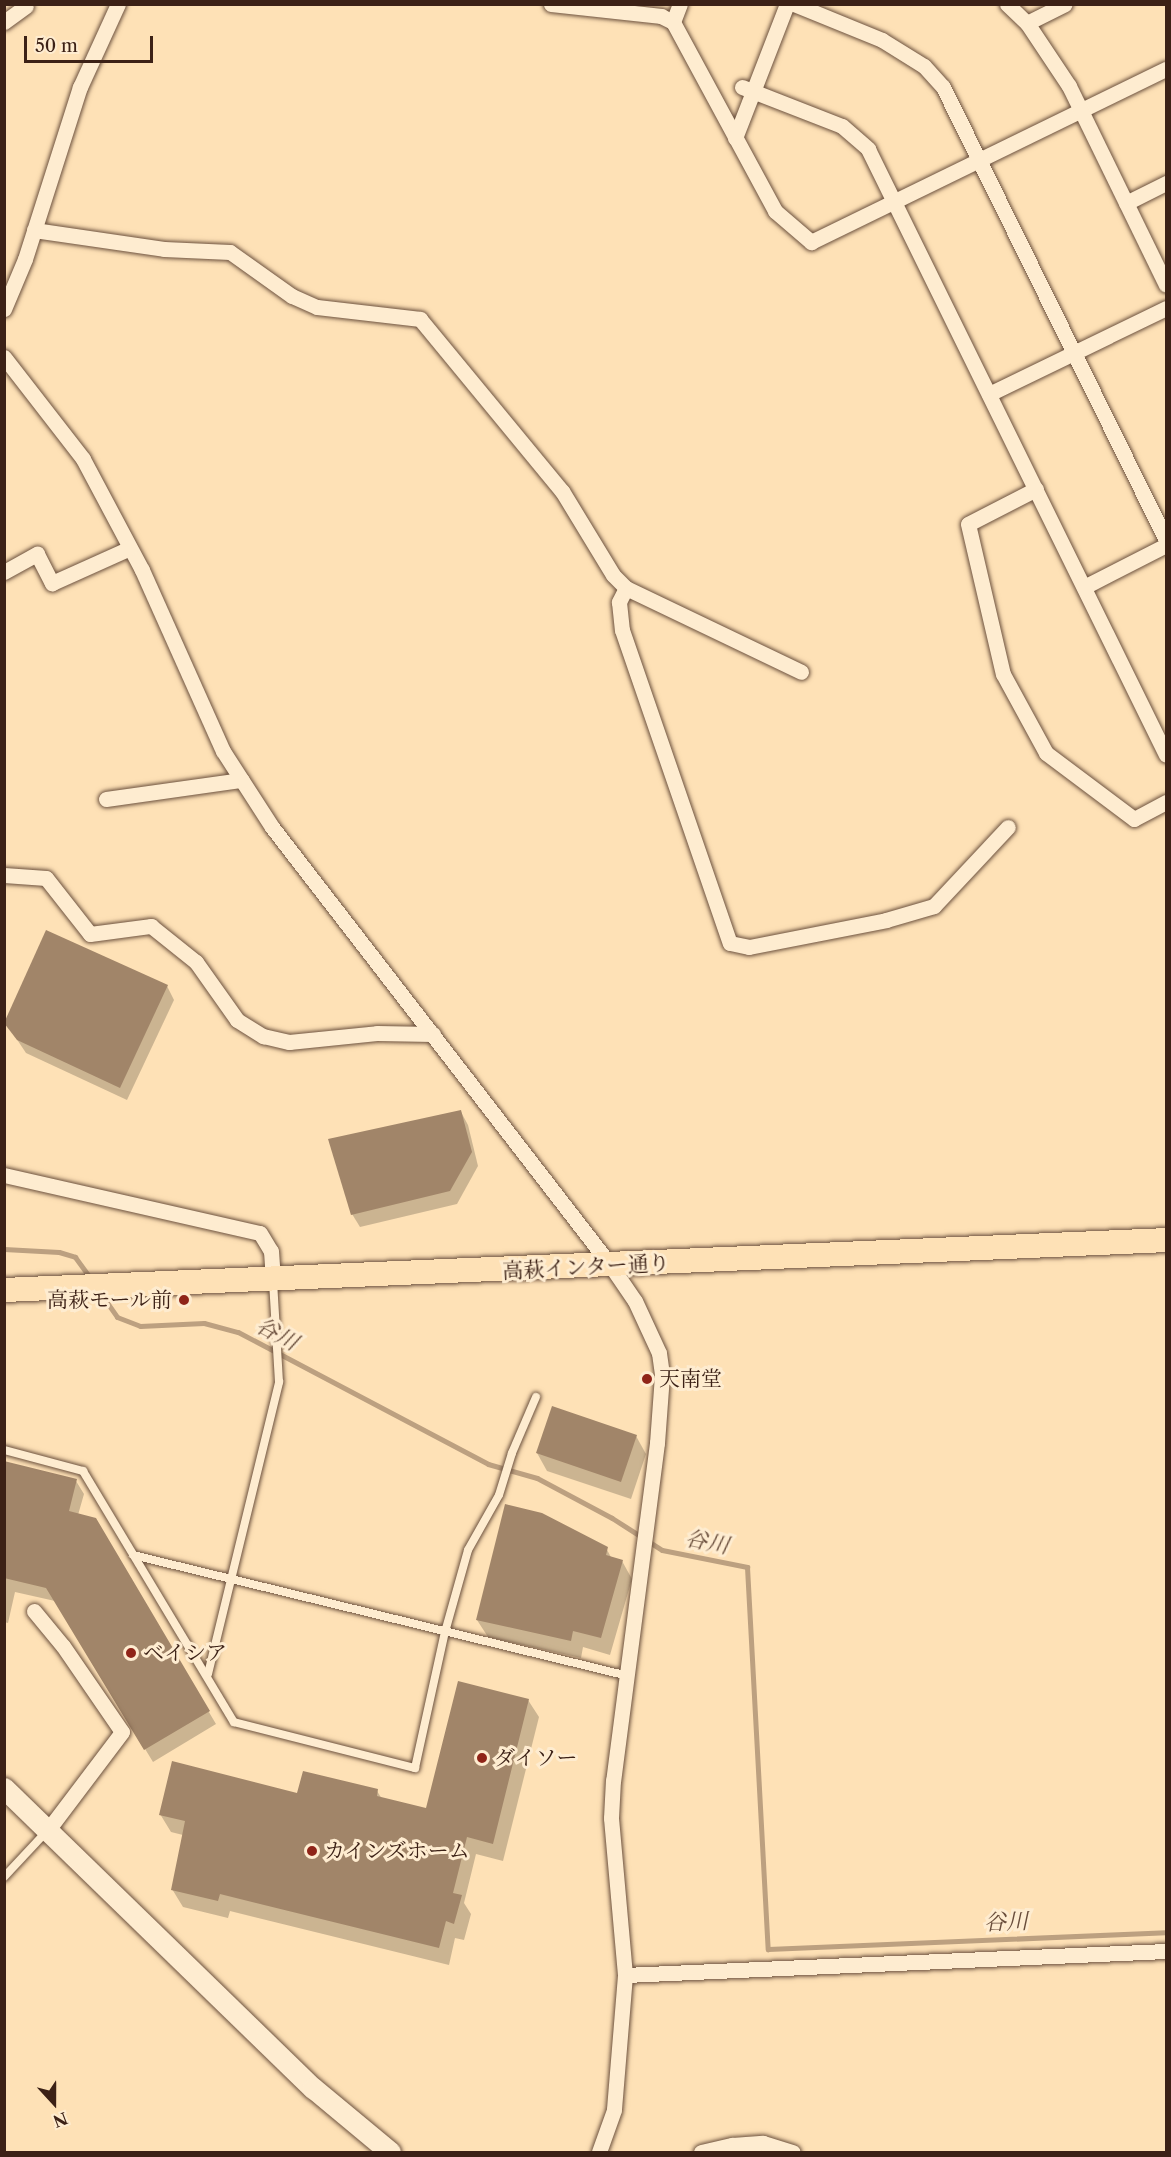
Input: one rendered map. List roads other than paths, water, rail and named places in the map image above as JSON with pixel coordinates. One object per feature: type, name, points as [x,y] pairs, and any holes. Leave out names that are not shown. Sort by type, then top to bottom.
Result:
[{"type":"main road","name":"高萩インター通り","points":[[33,1289],[611,1266],[1167,1240]]},
{"type":"main road","points":[[4,1288],[33,1289]]},
{"type":"main road","points":[[4,1295],[33,1289]]},
{"type":"street","points":[[4,309],[34,230],[80,87],[118,4]]},
{"type":"street","points":[[551,4],[661,16],[673,22],[774,211],[811,242],[1167,69]]},
{"type":"street","points":[[673,22],[680,4]]},
{"type":"street","points":[[735,138],[747,89],[787,4]]},
{"type":"street","points":[[794,4],[882,40],[924,66],[943,87],[1167,540]]},
{"type":"street","points":[[1007,4],[1027,23],[1081,111],[1167,285]]},
{"type":"street","points":[[1027,23],[1065,4]]},
{"type":"street","points":[[4,22],[26,6]]},
{"type":"street","points":[[747,89],[853,132],[868,149],[1167,755]]},
{"type":"street","points":[[1126,203],[1167,183]]},
{"type":"street","points":[[34,230],[164,249],[230,252],[292,296],[317,307],[420,319],[562,490],[613,574],[626,588],[801,672]]},
{"type":"street","points":[[989,394],[1167,308]]},
{"type":"street","points":[[4,357],[10,378],[83,459],[130,548],[223,751],[272,827],[611,1266],[651,1331],[662,1375],[646,1526],[624,1676],[611,1818],[625,1975],[614,2110],[598,2152]]},
{"type":"street","points":[[1036,489],[968,524],[1003,674],[1046,753],[1134,819],[1167,802]]},
{"type":"street","points":[[1084,587],[1167,545]]},
{"type":"street","points":[[4,572],[36,554],[52,583],[130,548]]},
{"type":"street","points":[[626,588],[619,602],[622,630],[730,943],[749,947],[886,920],[934,906],[1008,827]]},
{"type":"street","points":[[106,799],[242,780]]},
{"type":"street","points":[[4,875],[46,878],[90,934],[151,926],[196,962],[237,1020],[263,1036],[289,1042],[377,1033],[433,1034]]},
{"type":"street","points":[[4,1174],[260,1233],[271,1251],[273,1280]]},
{"type":"street","points":[[34,1611],[63,1646],[122,1732],[48,1830]]},
{"type":"street","points":[[4,1788],[313,2088],[390,2152]]},
{"type":"street","points":[[625,1975],[1167,1951]]},
{"type":"street","points":[[701,2152],[732,2145],[763,2143],[793,2152]]},
{"type":"lane","points":[[207,1674],[279,1382],[273,1280]]},
{"type":"lane","points":[[4,1450],[83,1471],[234,1722],[415,1768],[445,1632],[468,1550],[499,1495],[512,1453],[536,1397]]},
{"type":"lane","points":[[133,1555],[624,1676]]},
{"type":"lane","points":[[4,1877],[48,1830]]},
{"type":"waterway","name":"谷川","points":[[4,1249],[59,1252],[75,1257],[91,1279]]},
{"type":"waterway","name":"谷川","points":[[101,1294],[117,1317],[140,1326],[204,1323],[238,1332],[488,1464],[537,1478],[612,1518],[662,1550],[747,1567],[768,1949],[1166,1932]]},
{"type":"place","name":"高萩モール前","points":[[184,1300]]},
{"type":"place","name":"天南堂","points":[[647,1379]]},
{"type":"place","name":"ベイシア","points":[[131,1653]]},
{"type":"place","name":"ダイソー","points":[[482,1758]]},
{"type":"place","name":"カインズホーム","points":[[312,1851]]}]
